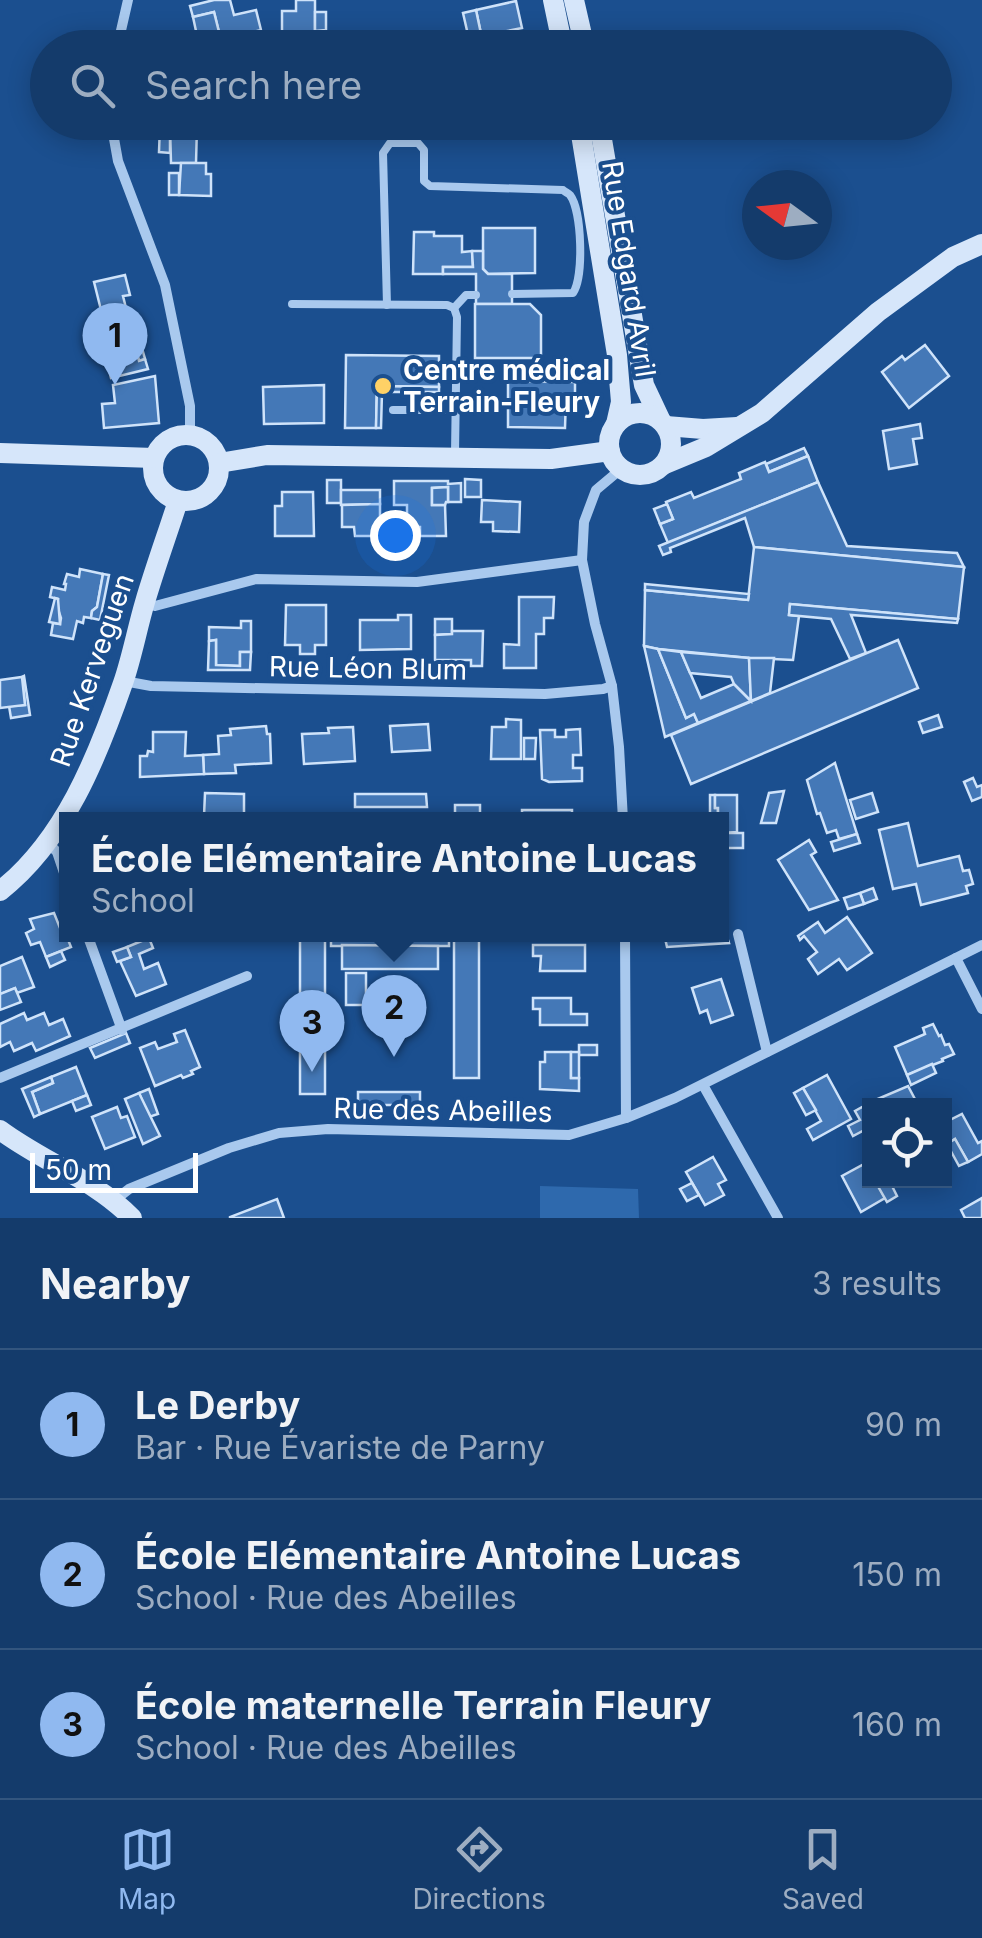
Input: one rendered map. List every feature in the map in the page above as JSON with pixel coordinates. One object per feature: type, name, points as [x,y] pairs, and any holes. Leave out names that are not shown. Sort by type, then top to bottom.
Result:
[{"type":"main road","points":[[553,0],[559,30]]},
{"type":"main road","points":[[574,0],[581,30]]},
{"type":"main road","name":"Rue Edgard Avril","points":[[582,140],[617,354],[621,402],[616,424]]},
{"type":"main road","name":"Rue Edgard Avril","points":[[602,140],[644,384],[663,423]]},
{"type":"main road","points":[[738,427],[703,429],[663,423],[642,412],[623,418],[611,432],[615,460],[629,474],[649,475],[706,447],[762,413],[878,312],[953,257],[982,244]]},
{"type":"main road","points":[[663,423],[672,445],[665,464]]},
{"type":"main road","points":[[190,434],[216,452],[219,474],[216,484],[200,499],[178,501],[168,496],[155,480],[152,469],[154,458],[168,440],[190,434]]},
{"type":"main road","points":[[0,453],[154,458]]},
{"type":"main road","points":[[219,463],[267,456],[615,460]]},
{"type":"main road","name":"Rue Kerveguen","points":[[68,812],[84,782],[124,681],[144,603],[178,501]]},
{"type":"main road","name":"Rue Kerveguen","points":[[0,891],[29,863],[59,824]]},
{"type":"main road","points":[[0,1130],[79,1176],[115,1200],[132,1218]]},
{"type":"street","points":[[121,30],[128,0]]},
{"type":"street","points":[[114,140],[118,160],[166,286],[190,406],[190,434]]},
{"type":"street","points":[[615,460],[596,490],[584,522],[582,560],[612,686],[623,812]]},
{"type":"street","points":[[144,603],[156,606],[256,578],[417,582],[582,560]]},
{"type":"street","name":"Rue Léon Blum","points":[[124,681],[151,686],[545,694],[612,686]]},
{"type":"street","points":[[46,841],[59,860]]},
{"type":"street","points":[[738,934],[767,1052]]},
{"type":"street","points":[[90,942],[122,1030]]},
{"type":"street","points":[[625,942],[626,1118]]},
{"type":"street","name":"Rue des Abeilles","points":[[115,1200],[129,1188],[212,1154],[280,1133],[328,1129],[568,1135],[626,1118],[703,1085],[982,945]]},
{"type":"street","points":[[956,958],[982,1009]]},
{"type":"street","points":[[0,1078],[247,976]]},
{"type":"street","points":[[703,1085],[778,1218]]},
{"type":"lane","points":[[387,305],[382,153],[390,142],[418,143],[424,150],[424,180],[430,186],[563,190],[570,196],[580,228],[579,284],[573,293],[512,294]]},
{"type":"lane","points":[[454,308],[466,295],[476,295]]},
{"type":"lane","points":[[292,304],[454,308],[455,458]]},
{"type":"lane","points":[[392,410],[492,410]]},
{"type":"shaded area","points":[[540,1186],[638,1189],[639,1218],[540,1218]]},
{"type":"building","points":[[230,0],[234,15],[256,10],[261,30],[218,30],[214,12],[193,17],[190,6]]},
{"type":"building","points":[[296,0],[315,0],[315,30],[282,30],[282,11],[296,11]]},
{"type":"building","points":[[516,1],[522,28],[480,30],[476,10]]},
{"type":"building","points":[[476,10],[480,30],[467,30],[463,13]]},
{"type":"building","points":[[214,12],[218,30],[196,30],[193,17]]},
{"type":"building","points":[[315,12],[326,12],[326,30],[315,30]]},
{"type":"building","points":[[159,140],[170,140],[170,153],[159,152]]},
{"type":"building","points":[[170,140],[197,140],[196,163],[171,163]]},
{"type":"building","points":[[181,163],[206,163],[206,174],[211,174],[211,196],[179,195]]},
{"type":"building","points":[[169,173],[179,173],[179,195],[169,195]]},
{"type":"building","points":[[483,228],[535,228],[535,273],[488,274],[483,269]]},
{"type":"building","points":[[414,232],[462,236],[462,252],[472,251],[473,267],[443,267],[443,274],[413,274]]},
{"type":"building","points":[[472,251],[483,251],[483,269],[488,274],[512,274],[512,304],[476,304],[476,274],[443,274],[443,267],[473,267]]},
{"type":"building","points":[[125,275],[130,295],[123,296],[127,312],[103,318],[94,282]]},
{"type":"building","points":[[475,304],[530,304],[541,315],[541,358],[475,358]]},
{"type":"building","points":[[137,330],[145,359],[139,361],[135,346],[126,348],[122,334]]},
{"type":"building","points":[[122,334],[126,348],[135,346],[139,361],[145,359],[148,369],[111,378],[96,340]]},
{"type":"building","points":[[925,345],[949,376],[909,408],[882,372]]},
{"type":"building","points":[[346,355],[439,356],[439,387],[377,386],[376,428],[345,428]]},
{"type":"building","points":[[155,376],[159,423],[104,428],[102,404],[115,403],[113,385]]},
{"type":"building","points":[[508,381],[575,382],[575,399],[566,398],[565,428],[508,427]]},
{"type":"building","points":[[324,385],[324,423],[264,424],[263,387]]},
{"type":"building","points":[[377,386],[439,387],[439,392],[382,392],[381,428],[376,428]]},
{"type":"building","points":[[920,424],[922,438],[913,439],[917,464],[889,469],[883,431]]},
{"type":"building","points":[[804,448],[808,456],[769,472],[766,464]]},
{"type":"building","points":[[808,456],[818,482],[668,543],[660,524],[673,519],[666,502],[691,492],[694,498],[741,479],[739,473],[765,462],[769,472]]},
{"type":"building","points":[[465,479],[481,480],[481,497],[465,497]]},
{"type":"building","points":[[327,480],[341,480],[341,503],[327,503]]},
{"type":"building","points":[[394,481],[461,483],[461,502],[448,502],[448,487],[432,488],[432,505],[445,505],[446,536],[420,536],[420,527],[407,527],[407,505],[394,505]]},
{"type":"building","points":[[818,482],[847,546],[957,553],[964,567],[754,547],[745,518],[670,548],[671,552],[663,555],[659,546]]},
{"type":"building","points":[[448,487],[448,502],[432,505],[432,488]]},
{"type":"building","points":[[341,490],[380,490],[380,504],[341,505]]},
{"type":"building","points":[[282,492],[313,492],[314,536],[275,536],[275,506],[282,506]]},
{"type":"building","points":[[482,500],[520,502],[519,532],[493,531],[493,522],[481,522]]},
{"type":"building","points":[[380,504],[380,536],[355,536],[354,527],[342,527],[342,505]]},
{"type":"building","points":[[667,504],[673,519],[660,524],[654,509]]},
{"type":"building","points":[[754,547],[964,567],[958,619],[790,604],[789,615],[799,616],[793,660],[644,646],[645,590],[748,600]]},
{"type":"building","points":[[80,569],[103,574],[97,607],[91,618],[84,617],[83,623],[77,621],[73,639],[51,635],[53,623],[60,624],[61,618],[58,599],[50,597],[52,587],[65,590],[67,574],[79,577]]},
{"type":"building","points":[[103,574],[109,575],[100,620],[91,618]]},
{"type":"building","points":[[645,584],[749,594],[748,600],[645,590]]},
{"type":"building","points":[[519,597],[554,597],[553,618],[544,618],[544,634],[536,634],[536,668],[504,668],[504,644],[519,645]]},
{"type":"building","points":[[55,598],[58,599],[60,624],[49,622]]},
{"type":"building","points":[[790,604],[958,619],[957,623],[851,615],[866,653],[850,659],[831,619],[789,615]]},
{"type":"building","points":[[286,605],[326,605],[326,645],[315,645],[315,654],[300,654],[300,645],[285,645]]},
{"type":"building","points":[[398,615],[411,615],[411,649],[360,650],[360,620],[398,620]]},
{"type":"building","points":[[435,619],[452,619],[452,634],[435,635]]},
{"type":"building","points":[[241,621],[251,621],[251,652],[240,652],[240,666],[216,665],[216,640],[209,641],[209,627],[241,628]]},
{"type":"building","points":[[483,631],[482,666],[471,666],[471,660],[435,660],[435,635]]},
{"type":"building","points":[[216,640],[216,665],[240,666],[240,652],[251,652],[250,670],[208,670],[209,641]]},
{"type":"building","points":[[898,640],[918,688],[691,784],[671,735]]},
{"type":"building","points":[[644,646],[658,649],[686,718],[694,714],[698,723],[665,737]]},
{"type":"building","points":[[658,649],[681,652],[701,698],[734,684],[751,701],[698,723],[694,714],[686,718]]},
{"type":"building","points":[[681,652],[749,658],[751,701],[731,677],[690,673]]},
{"type":"building","points":[[749,658],[774,658],[770,693],[751,701]]},
{"type":"building","points":[[24,676],[30,715],[11,718],[9,706],[25,705]]},
{"type":"building","points":[[22,677],[25,705],[0,708],[0,680]]},
{"type":"building","points":[[938,715],[942,727],[923,733],[919,722]]},
{"type":"building","points":[[506,719],[521,720],[521,759],[491,759],[492,727],[506,727]]},
{"type":"building","points":[[428,724],[430,750],[392,752],[390,726]]},
{"type":"building","points":[[266,726],[271,763],[235,765],[236,773],[204,774],[203,755],[219,754],[218,736],[231,735],[230,729]]},
{"type":"building","points":[[353,727],[355,761],[304,764],[302,734]]},
{"type":"building","points":[[580,729],[581,755],[573,755],[573,768],[582,768],[582,781],[542,779],[540,730],[555,730],[555,737],[566,737],[566,730]]},
{"type":"building","points":[[153,732],[186,732],[185,756],[203,755],[204,774],[140,777],[140,756],[153,752]]},
{"type":"building","points":[[524,738],[536,738],[535,759],[524,759]]},
{"type":"building","points":[[835,763],[857,834],[839,839],[836,830],[827,833],[807,780]]},
{"type":"building","points":[[973,778],[977,787],[982,785],[982,797],[972,801],[964,782]]},
{"type":"building","points":[[784,791],[776,823],[761,823],[769,793]]},
{"type":"building","points":[[205,793],[244,794],[244,812],[204,812]]},
{"type":"building","points":[[872,793],[878,812],[856,819],[850,800]]},
{"type":"building","points":[[355,794],[426,794],[427,807],[355,807]]},
{"type":"building","points":[[710,795],[715,795],[718,812],[710,812]]},
{"type":"building","points":[[715,795],[737,795],[737,832],[729,833],[729,812],[718,812]]},
{"type":"building","points":[[455,805],[480,805],[480,812],[455,812]]},
{"type":"building","points":[[522,810],[572,810],[572,812]]},
{"type":"building","points":[[908,823],[918,866],[959,856],[963,871],[969,870],[973,884],[966,886],[968,893],[921,905],[916,884],[893,889],[879,830]]},
{"type":"building","points":[[729,833],[743,833],[743,848],[729,848]]},
{"type":"building","points":[[857,834],[860,843],[834,851],[831,842]]},
{"type":"building","points":[[809,840],[816,852],[811,855],[838,900],[809,910],[778,860]]},
{"type":"building","points":[[873,888],[877,899],[864,904],[860,893]]},
{"type":"building","points":[[860,893],[864,904],[848,909],[844,898]]},
{"type":"building","points":[[54,913],[59,942],[69,942],[71,947],[46,957],[40,942],[31,945],[26,933],[34,929],[30,919]]},
{"type":"building","points":[[847,917],[872,953],[847,970],[839,959],[818,974],[808,959],[817,952],[804,936],[800,940],[798,936],[818,922],[825,933]]},
{"type":"building","points":[[151,942],[153,948],[139,954],[144,969],[158,963],[166,984],[136,996],[120,961],[131,957],[127,947]]},
{"type":"building","points":[[300,942],[325,942],[325,1094],[300,1094]]},
{"type":"building","points":[[331,942],[449,942],[449,946],[331,946]]},
{"type":"building","points":[[454,942],[479,942],[479,1078],[454,1078]]},
{"type":"building","points":[[666,942],[729,943],[667,947]]},
{"type":"building","points":[[342,945],[438,946],[438,969],[342,969]]},
{"type":"building","points":[[533,945],[585,945],[585,971],[540,971],[541,956],[533,956]]},
{"type":"building","points":[[127,947],[131,957],[117,962],[113,952]]},
{"type":"building","points":[[61,951],[65,960],[50,967],[46,957]]},
{"type":"building","points":[[22,957],[34,987],[0,994],[0,966]]},
{"type":"building","points":[[346,973],[366,973],[366,1005],[346,1005]]},
{"type":"building","points":[[721,979],[733,1015],[711,1023],[707,1010],[700,1013],[692,988]]},
{"type":"building","points":[[15,988],[21,1002],[0,1010],[0,994]]},
{"type":"building","points":[[533,998],[571,998],[571,1014],[587,1014],[587,1025],[540,1025],[540,1009],[533,1009]]},
{"type":"building","points":[[24,1013],[27,1020],[44,1013],[49,1025],[63,1019],[70,1036],[36,1051],[32,1043],[14,1051],[10,1042],[0,1047],[0,1024]]},
{"type":"building","points":[[933,1024],[954,1054],[907,1075],[895,1047],[925,1034],[923,1028]]},
{"type":"building","points":[[185,1030],[200,1067],[191,1071],[193,1074],[155,1086],[140,1048],[155,1042],[158,1049],[177,1042],[174,1034]]},
{"type":"building","points":[[126,1033],[130,1043],[95,1058],[90,1048]]},
{"type":"building","points":[[579,1045],[597,1045],[597,1055],[579,1055]]},
{"type":"building","points":[[545,1052],[571,1052],[571,1078],[579,1078],[579,1091],[540,1089],[540,1062],[545,1062]]},
{"type":"building","points":[[571,1052],[579,1052],[579,1078],[571,1078]]},
{"type":"building","points":[[932,1064],[936,1073],[911,1085],[907,1075]]},
{"type":"building","points":[[76,1067],[87,1095],[40,1114],[32,1092],[53,1083],[51,1077]]},
{"type":"building","points":[[827,1075],[851,1119],[813,1140],[807,1129],[821,1121],[803,1088]]},
{"type":"building","points":[[51,1077],[53,1083],[32,1092],[40,1114],[34,1117],[22,1089]]},
{"type":"building","points":[[908,1086],[914,1098],[880,1098]]},
{"type":"building","points":[[803,1088],[816,1110],[806,1115],[794,1093]]},
{"type":"building","points":[[149,1089],[158,1114],[149,1117],[139,1093]]},
{"type":"building","points":[[358,1092],[420,1092],[420,1105],[358,1105]]},
{"type":"building","points":[[139,1093],[160,1136],[143,1144],[125,1099]]},
{"type":"building","points":[[87,1095],[91,1105],[76,1111],[72,1101]]},
{"type":"building","points":[[117,1107],[121,1118],[127,1116],[135,1137],[105,1149],[92,1117]]},
{"type":"building","points":[[862,1107],[862,1131],[853,1136],[848,1126],[860,1120],[855,1111]]},
{"type":"building","points":[[962,1114],[978,1143],[982,1141],[982,1154],[968,1162],[955,1139],[952,1141],[952,1119]]},
{"type":"building","points":[[955,1139],[968,1162],[959,1166],[952,1153]]},
{"type":"building","points":[[713,1157],[726,1180],[718,1184],[724,1195],[705,1205],[686,1172]]},
{"type":"building","points":[[862,1165],[862,1188],[879,1188],[885,1198],[861,1212],[842,1176]]},
{"type":"building","points":[[692,1183],[699,1195],[687,1201],[680,1189]]},
{"type":"building","points":[[879,1188],[893,1188],[897,1196],[887,1202]]},
{"type":"building","points":[[982,1198],[982,1218],[965,1218],[961,1210]]},
{"type":"building","points":[[277,1199],[284,1218],[230,1218],[230,1217]]},
{"type":"place","name":"Le Derby","points":[[115,385]]},
{"type":"place","name":"Centre médical Terrain-Fleury","points":[[383,386]]},
{"type":"place","name":"École Elémentaire Antoine Lucas","points":[[394,1057]]},
{"type":"place","name":"École maternelle Terrain Fleury","points":[[312,1072]]}]
